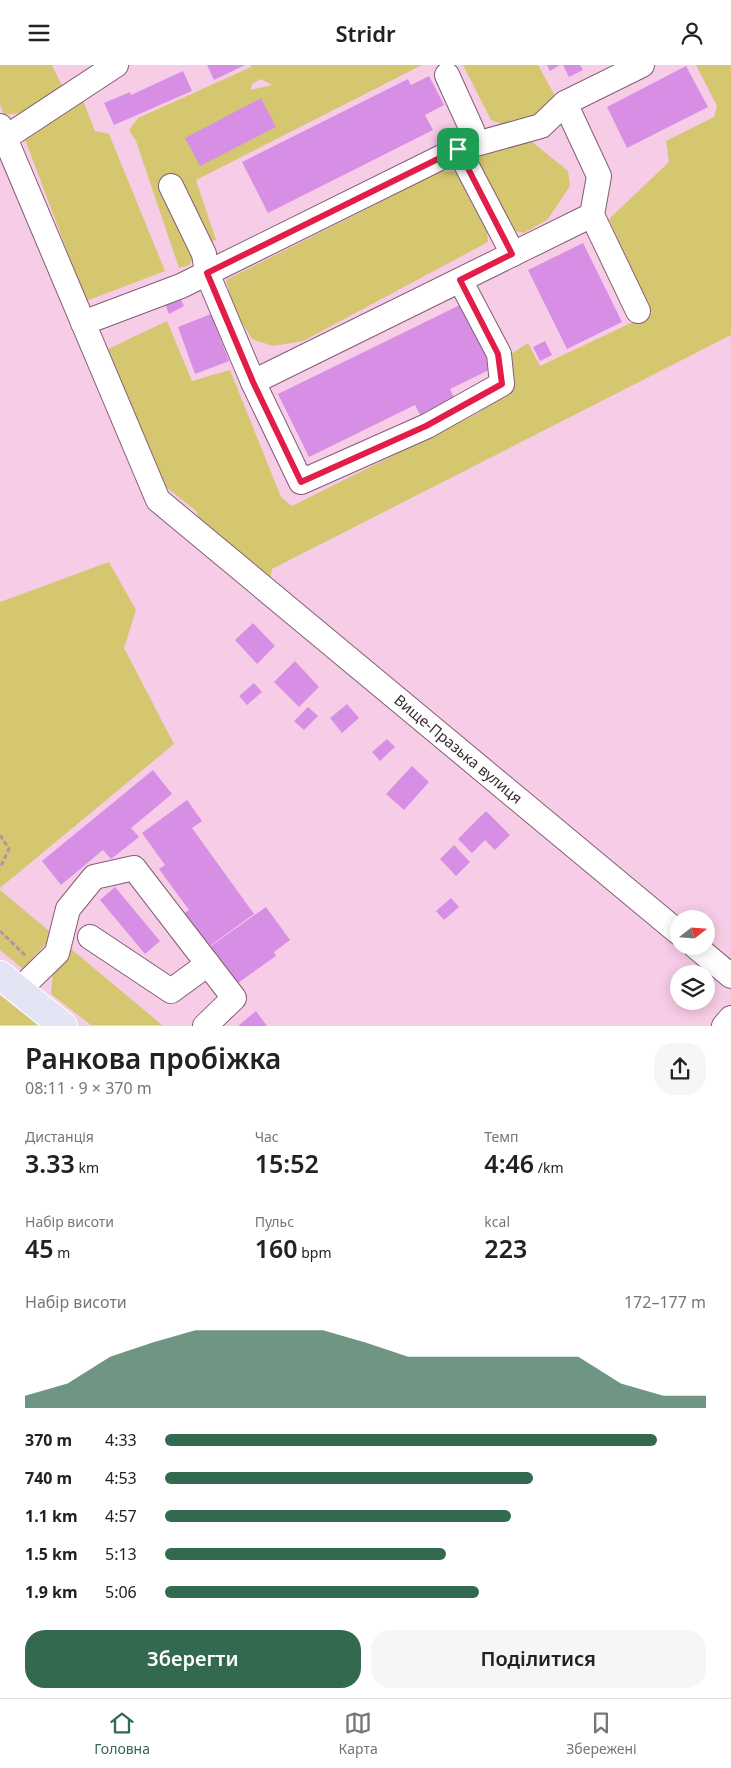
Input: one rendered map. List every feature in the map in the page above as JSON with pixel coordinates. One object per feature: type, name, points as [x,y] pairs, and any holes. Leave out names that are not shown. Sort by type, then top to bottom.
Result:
[{"type":"main road","points":[[18,979],[63,1025]]},
{"type":"street","points":[[2,132],[116,65]]},
{"type":"street","points":[[83,323],[181,286],[458,149],[542,126],[565,103],[642,65]]},
{"type":"street","points":[[447,75],[472,130],[458,149]]},
{"type":"street","points":[[565,103],[599,176],[592,215],[638,311]]},
{"type":"street","name":"Вище-Празька вулиця","points":[[2,132],[158,500],[670,926]]},
{"type":"street","points":[[458,149],[512,254]]},
{"type":"street","points":[[171,186],[204,254],[207,273],[253,382],[301,482],[426,426],[502,384],[498,354],[460,280]]},
{"type":"street","points":[[253,382],[592,215]]},
{"type":"street","points":[[18,979],[57,953],[68,909],[94,877],[134,868],[234,998],[205,1025]]},
{"type":"street","points":[[90,937],[172,991],[208,964]]},
{"type":"street","points":[[706,955],[731,976]]},
{"type":"street","points":[[724,1025],[731,1018]]},
{"type":"path","points":[[0,835],[9,849],[0,868]]},
{"type":"path","points":[[0,931],[22,950],[18,979]]},
{"type":"shaded area","points":[[0,65],[52,65],[66,94],[20,113],[4,115],[0,104]]},
{"type":"shaded area","points":[[251,65],[422,65],[196,180],[216,240],[200,249],[189,265],[179,268],[136,141],[129,130],[138,118],[251,67]],"holes":[[[261,79],[272,85],[251,90],[252,84]]]},
{"type":"shaded area","points":[[463,65],[538,65],[555,96],[541,116],[509,127],[491,120]]},
{"type":"shaded area","points":[[696,65],[731,65],[731,335],[272,569],[269,584],[203,527],[196,511],[160,482],[106,363],[108,349],[167,321],[192,381],[230,370],[281,497],[292,506],[478,413],[512,387],[508,356],[528,343],[540,366],[652,313],[609,219],[669,162],[666,141],[714,117],[717,106]]},
{"type":"shaded area","points":[[83,101],[95,131],[109,134],[165,271],[86,301],[23,134]]},
{"type":"shaded area","points":[[531,141],[568,171],[570,186],[548,219],[524,233],[507,229],[473,159],[488,149]]},
{"type":"shaded area","points":[[453,171],[466,180],[486,220],[488,242],[303,341],[273,346],[252,339],[235,311],[226,280],[440,172]]},
{"type":"shaded area","points":[[109,562],[136,610],[124,648],[174,744],[0,888],[0,602]]},
{"type":"shaded area","points":[[0,890],[54,935],[23,969],[0,950]]},
{"type":"shaded area","points":[[70,948],[162,1025],[91,1025],[51,994],[53,972]]},
{"type":"shaded area","points":[[0,995],[38,1025],[0,1025]]},
{"type":"building","points":[[207,65],[245,65],[214,80]]},
{"type":"building","points":[[547,65],[560,65],[550,71]]},
{"type":"building","points":[[563,65],[580,65],[583,70],[569,77]]},
{"type":"building","points":[[686,66],[708,107],[627,148],[607,107]]},
{"type":"building","points":[[183,71],[192,91],[114,125],[104,103],[130,92],[131,95]]},
{"type":"building","points":[[429,76],[444,105],[425,115],[433,130],[268,213],[242,162],[408,79],[411,85]]},
{"type":"building","points":[[261,98],[276,127],[200,166],[185,138]]},
{"type":"building","points":[[583,243],[622,322],[567,349],[528,270]]},
{"type":"building","points":[[177,292],[184,306],[169,314],[163,299]]},
{"type":"building","points":[[462,304],[493,368],[450,389],[456,402],[422,418],[415,405],[309,457],[278,394]]},
{"type":"building","points":[[211,314],[229,361],[195,374],[178,327]]},
{"type":"building","points":[[545,341],[552,355],[540,361],[533,347]]},
{"type":"building","points":[[253,623],[275,646],[257,664],[235,640]]},
{"type":"building","points":[[295,661],[319,687],[299,707],[274,682]]},
{"type":"building","points":[[254,683],[262,692],[247,705],[239,696]]},
{"type":"building","points":[[347,704],[359,718],[342,733],[330,718]]},
{"type":"building","points":[[308,707],[318,716],[304,730],[294,721]]},
{"type":"building","points":[[387,739],[395,747],[380,761],[372,752]]},
{"type":"building","points":[[412,766],[429,782],[404,810],[386,794]]},
{"type":"building","points":[[153,770],[172,794],[131,828],[139,837],[111,859],[103,850],[61,885],[42,861]]},
{"type":"building","points":[[187,800],[202,821],[192,828],[254,914],[207,948],[183,914],[189,910],[159,869],[165,865],[142,833]]},
{"type":"building","points":[[486,811],[510,835],[495,850],[485,840],[472,853],[458,839]]},
{"type":"building","points":[[454,845],[470,862],[456,876],[440,859]]},
{"type":"building","points":[[115,887],[160,941],[145,954],[100,900]]},
{"type":"building","points":[[451,898],[459,907],[444,920],[436,911]]},
{"type":"building","points":[[266,907],[290,940],[274,952],[276,956],[235,985],[208,948]]},
{"type":"building","points":[[256,1011],[267,1026],[238,1026]]},
{"type":"route","points":[[458,149],[512,254],[460,280],[498,354],[502,384],[426,426],[301,482],[253,382],[207,273],[458,149]]}]
